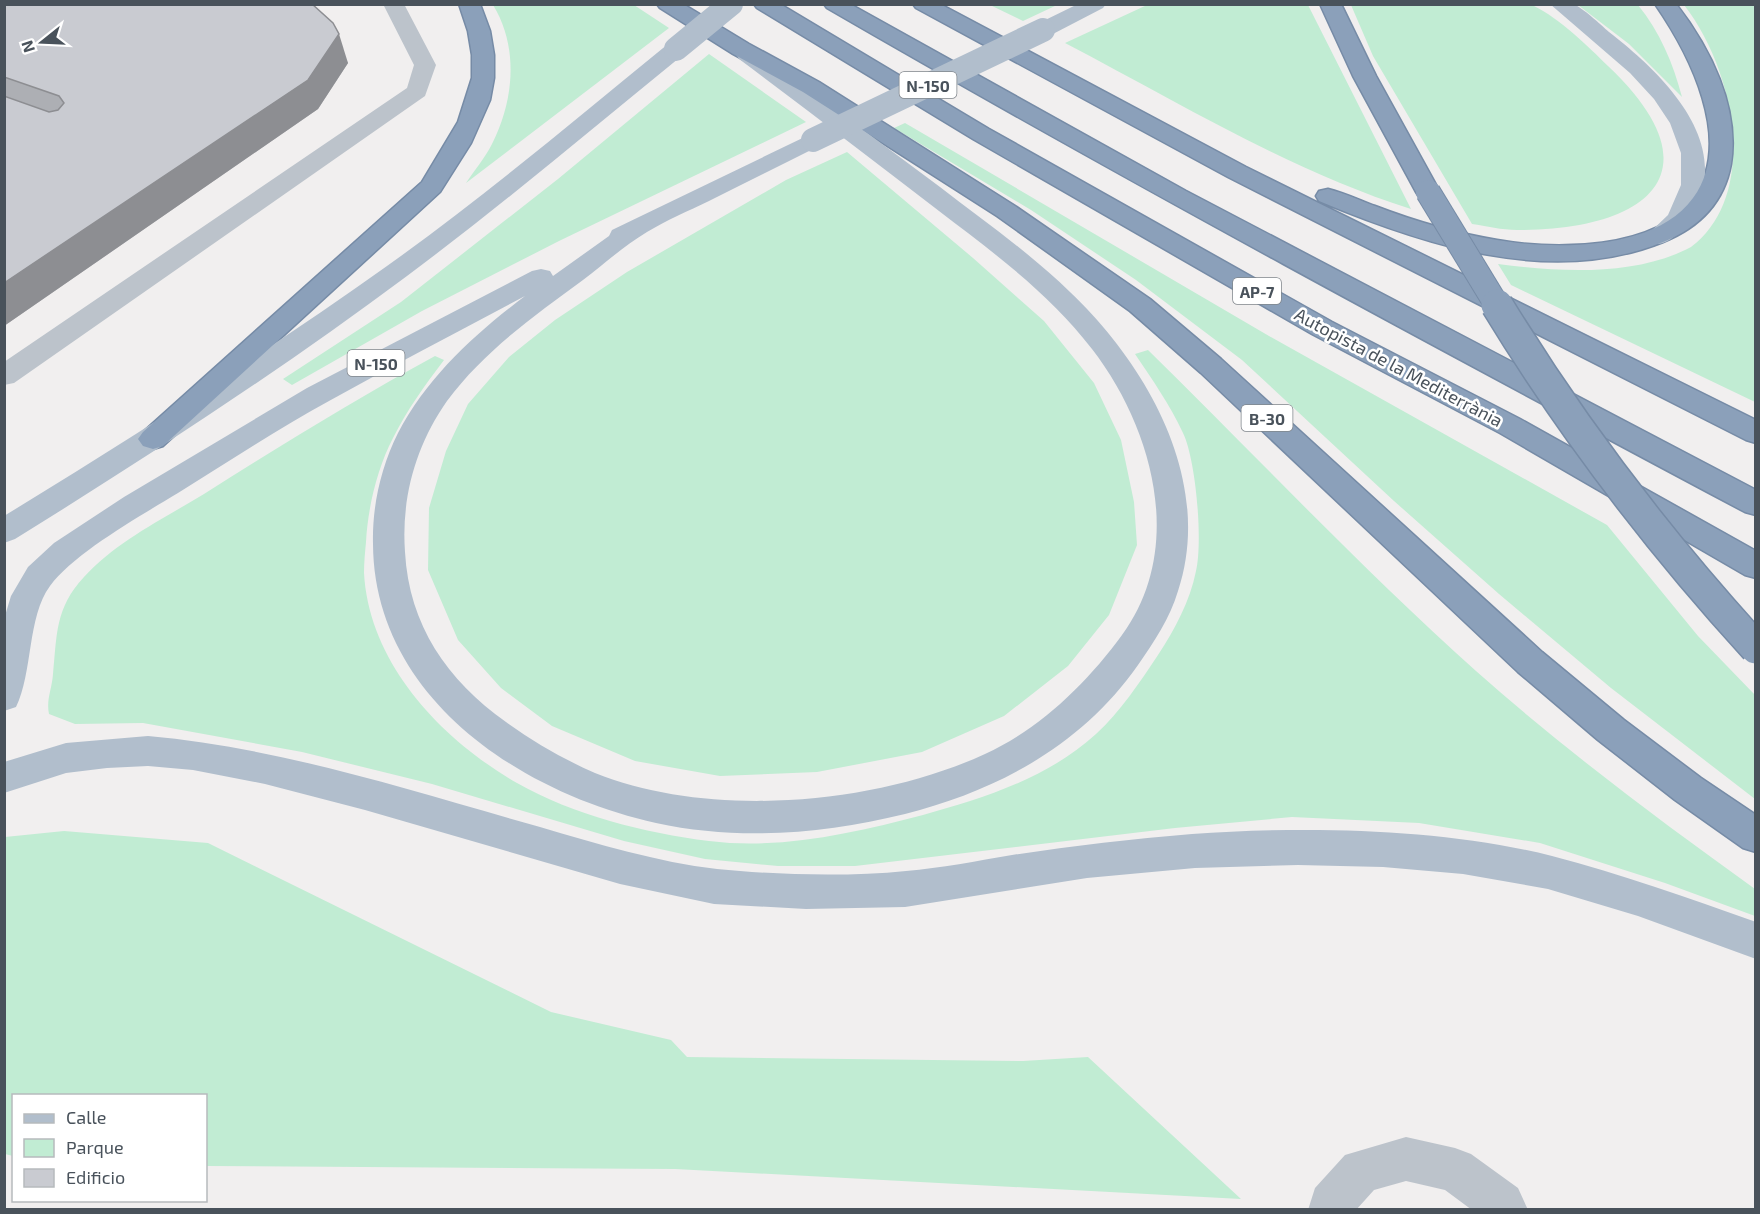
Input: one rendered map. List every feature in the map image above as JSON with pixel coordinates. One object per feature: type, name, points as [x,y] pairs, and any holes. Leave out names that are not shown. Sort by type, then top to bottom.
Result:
[{"type":"highway","points":[[153,439],[431,187],[464,136],[483,88],[480,28],[469,4]]},
{"type":"highway","name":"B-30","points":[[667,4],[741,49],[811,87],[1006,211],[1140,305],[1211,366],[1530,663],[1637,750],[1755,836]]},
{"type":"highway","name":"Autopista de la Mediterrània","points":[[764,4],[981,134],[1312,322],[1510,426],[1755,566]]},
{"type":"highway","name":"AP-7","points":[[834,4],[1334,282],[1755,504]]},
{"type":"highway","points":[[923,4],[1059,79],[1397,254],[1755,433]]},
{"type":"highway","points":[[1330,4],[1342,34],[1428,192],[1477,275],[1531,359],[1625,494],[1676,559],[1755,648]]},
{"type":"highway","points":[[1059,79],[1364,212],[1417,230],[1485,244],[1564,253],[1600,251],[1656,238],[1686,222],[1702,207],[1713,187],[1720,165],[1720,139],[1716,109],[1706,75],[1690,40],[1665,4]]},
{"type":"main road","points":[[4,531],[153,439],[405,264],[483,206],[730,4]]},
{"type":"main road","name":"N-150","points":[[4,697],[7,650],[27,596],[39,576],[65,551],[135,505],[317,395],[641,224],[1096,4]]},
{"type":"main road","points":[[1560,4],[1642,71],[1662,94],[1689,138],[1694,156],[1694,177],[1690,198],[1679,218],[1656,238]]},
{"type":"main road","points":[[641,224],[513,317],[476,348],[446,383],[420,419],[401,462],[389,506],[387,556],[396,609],[419,659],[450,698],[492,735],[538,766],[591,789],[656,808],[721,817],[785,817],[854,809],[935,790],[999,765],[1055,728],[1100,686],[1138,642],[1161,596],[1174,548],[1173,503],[1162,454],[1143,407],[1117,364],[1089,328],[1035,272],[741,49]]},
{"type":"main road","points":[[4,778],[66,758],[107,753],[148,751],[193,755],[265,769],[365,794],[620,867],[714,886],[806,891],[905,889],[1087,861],[1195,851],[1298,848],[1383,850],[1463,857],[1560,876],[1638,898],[1755,941]]},
{"type":"street","points":[[4,376],[417,91],[425,65],[393,4]]},
{"type":"street","points":[[1330,1209],[1331,1204],[1362,1171],[1406,1159],[1455,1170],[1506,1209]]},
{"type":"green space","points":[[1520,3],[1530,4],[1544,11],[1592,50],[1642,104],[1660,138],[1663,166],[1653,189],[1631,207],[1601,220],[1562,228],[1511,230],[1472,224],[1373,56],[1351,5]]},
{"type":"green space","points":[[493,5],[634,5],[669,28],[466,183],[492,144],[509,92],[510,56],[507,38]]},
{"type":"green space","points":[[990,5],[1057,5],[1023,21]]},
{"type":"green space","points":[[1147,5],[1308,5],[1411,209],[1321,175],[1278,155],[1065,43]]},
{"type":"green space","points":[[1578,5],[1638,5],[1665,48],[1682,97],[1629,44]]},
{"type":"green space","points":[[1684,5],[1755,5],[1755,402],[1511,285],[1498,264],[1571,270],[1621,268],[1669,257],[1691,247],[1713,224],[1726,196],[1733,165],[1732,131],[1727,96],[1716,63],[1702,32]]},
{"type":"green space","points":[[709,54],[806,122],[559,241],[422,311],[292,385],[283,379],[401,302],[558,179]]},
{"type":"green space","points":[[905,123],[1269,336],[1607,525],[1698,636],[1755,695],[1755,799],[1611,688],[1499,594],[1394,501],[1242,360],[1136,280],[1031,210],[894,128]]},
{"type":"green space","points":[[847,152],[1044,321],[1094,383],[1121,440],[1134,502],[1137,545],[1109,615],[1068,666],[1004,716],[922,752],[817,772],[720,776],[635,761],[552,726],[501,688],[458,640],[428,570],[429,508],[446,451],[468,404],[509,357],[555,320],[627,272],[786,180]]},
{"type":"green space","points":[[1148,350],[1351,553],[1476,671],[1613,784],[1755,889],[1755,916],[1665,883],[1540,843],[1419,823],[1292,817],[1175,828],[855,866],[778,866],[705,859],[624,841],[432,784],[302,752],[143,723],[75,724],[49,714],[59,622],[67,600],[97,564],[141,531],[347,406],[435,356],[444,360],[404,418],[387,450],[378,475],[369,515],[364,573],[369,606],[379,638],[395,668],[414,696],[462,745],[517,783],[585,813],[635,828],[709,841],[763,843],[844,834],[923,815],[992,794],[1057,763],[1096,734],[1144,676],[1186,604],[1198,558],[1195,481],[1188,445],[1183,433],[1167,402],[1135,354]]},
{"type":"green space","points":[[64,831],[208,843],[551,1012],[671,1040],[687,1057],[1023,1061],[1088,1057],[1241,1199],[675,1169],[207,1166],[207,1094],[12,1094],[12,1156],[5,1154],[5,837]]},
{"type":"building","points":[[4,4],[312,4],[333,23],[339,34],[308,80],[4,283],[4,96],[49,112],[58,110],[64,103],[59,96],[4,77]]}]
